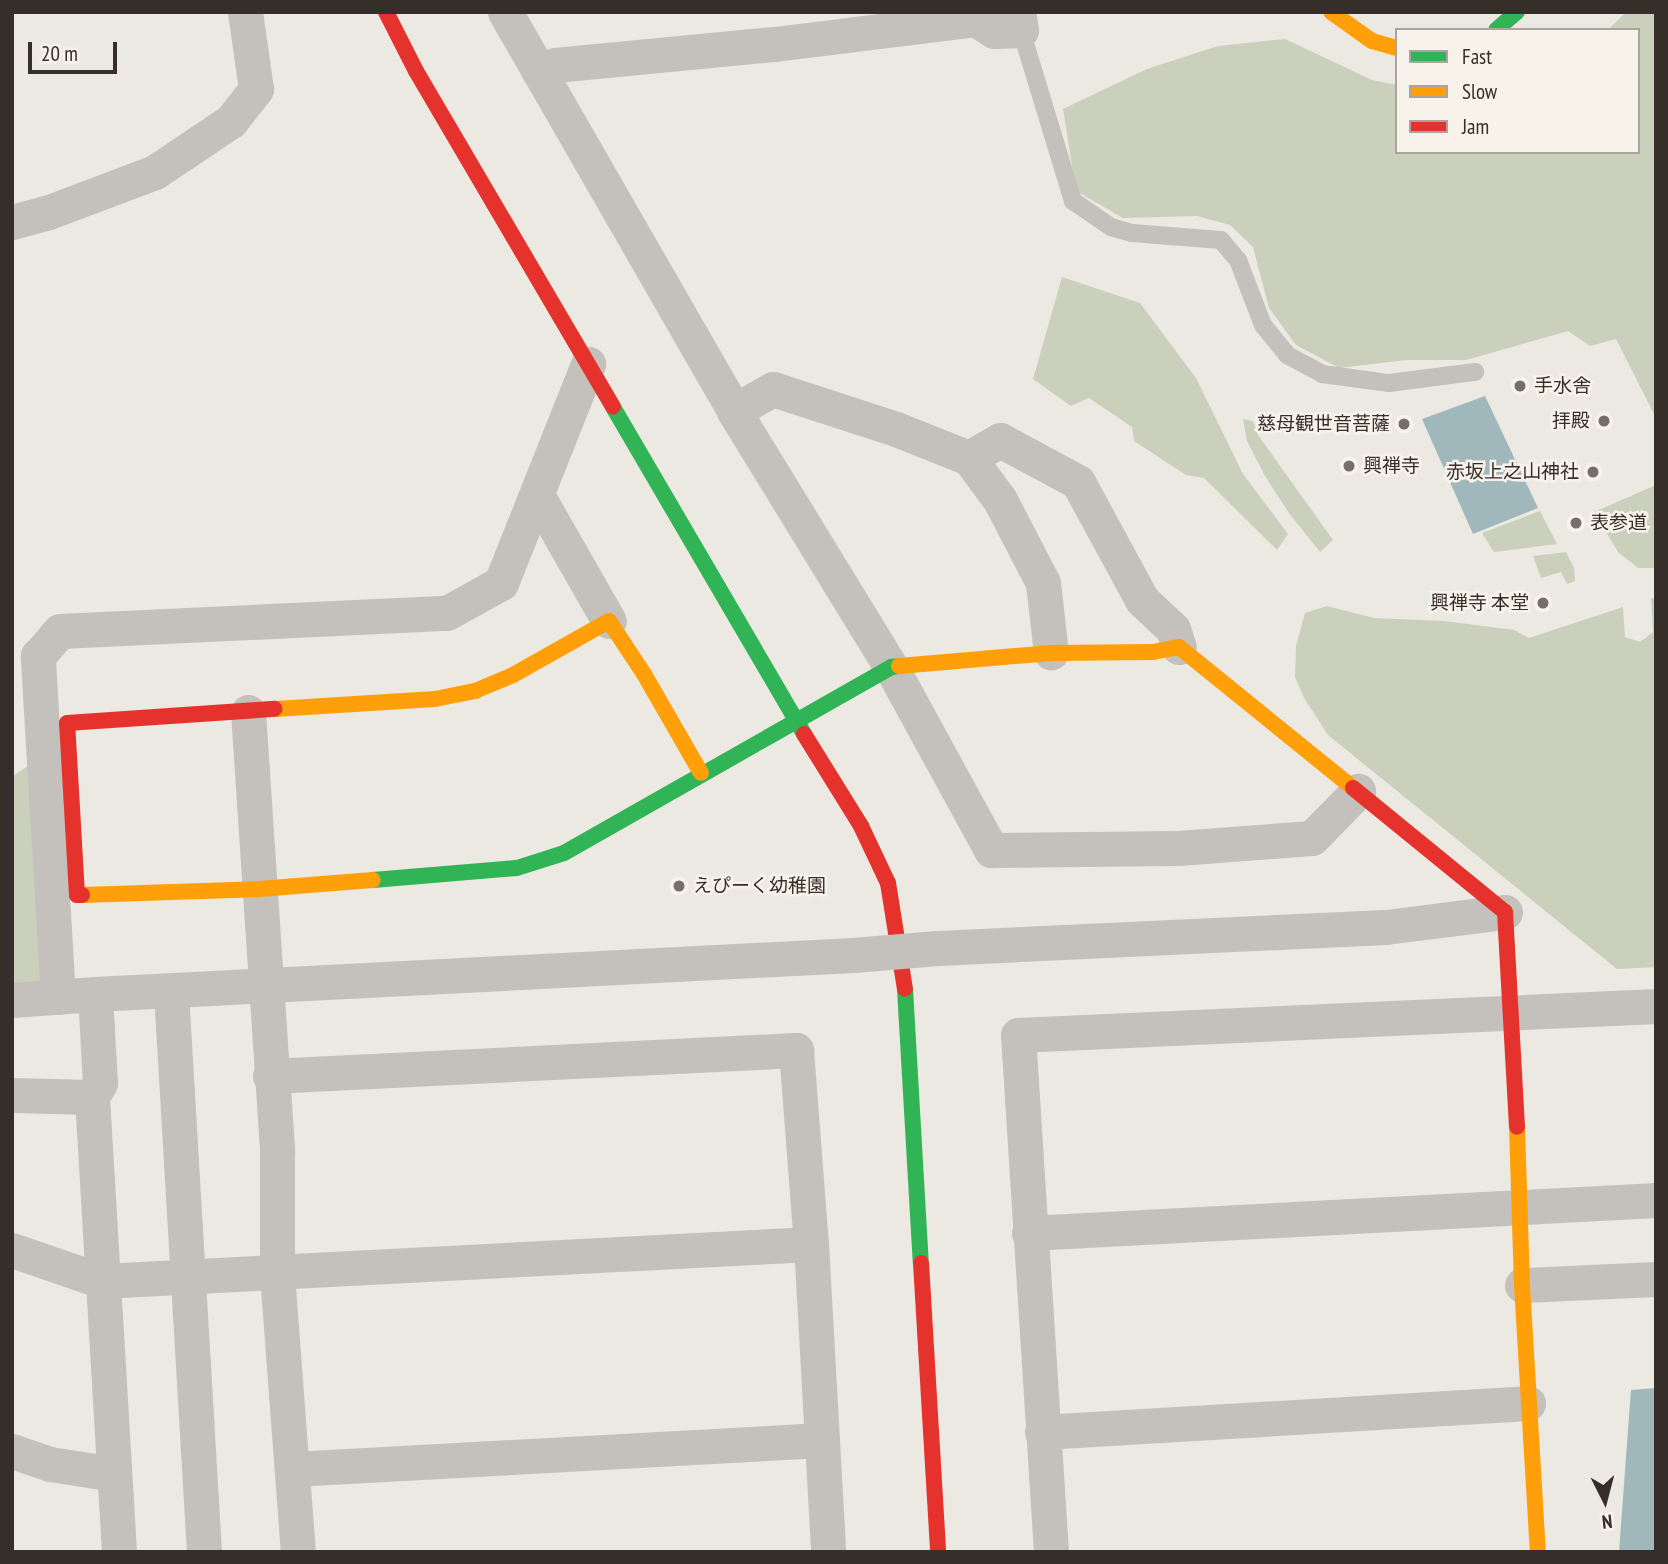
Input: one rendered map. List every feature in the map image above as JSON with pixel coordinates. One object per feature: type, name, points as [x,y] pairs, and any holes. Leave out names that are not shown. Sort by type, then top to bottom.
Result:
[{"type":"street","points":[[12,222],[49,212],[155,172],[231,121],[256,89],[245,12]]},
{"type":"street","points":[[386,12],[416,71],[797,722],[861,826],[888,883],[904,980],[938,1552]]},
{"type":"street","points":[[505,12],[734,411],[891,667],[991,850],[1178,848],[1312,838],[1358,791]]},
{"type":"street","points":[[1331,12],[1373,41],[1395,47]]},
{"type":"street","points":[[1498,28],[1517,12]]},
{"type":"street","points":[[538,70],[555,65],[775,44],[975,19],[994,31],[1020,21]]},
{"type":"street","points":[[58,997],[38,656],[60,631],[447,613],[501,583],[588,364]]},
{"type":"street","points":[[734,411],[774,389],[896,429],[969,458],[1000,500],[1043,583],[1051,653]]},
{"type":"street","points":[[969,458],[1000,440],[1078,482],[1142,600],[1173,629],[1180,648],[1506,912],[1513,1014],[1522,1285],[1538,1552]]},
{"type":"street","points":[[537,495],[701,773]]},
{"type":"street","points":[[609,621],[513,675],[475,691],[435,699],[67,723],[77,895],[259,889],[517,868],[564,853],[891,667],[1051,653],[1153,652],[1180,648]]},
{"type":"street","points":[[248,712],[276,1152],[277,1274],[298,1552]]},
{"type":"street","points":[[12,1000],[853,956],[938,948],[1386,927],[1506,912]]},
{"type":"street","points":[[171,992],[204,1552]]},
{"type":"street","points":[[95,995],[100,1083],[92,1097],[119,1552]]},
{"type":"street","points":[[1051,1552],[1018,1035],[1656,1006]]},
{"type":"street","points":[[270,1076],[796,1050],[811,1244],[828,1552]]},
{"type":"street","points":[[12,1095],[92,1097]]},
{"type":"street","points":[[1030,1233],[1656,1200]]},
{"type":"street","points":[[12,1250],[102,1281],[277,1274],[811,1244]]},
{"type":"street","points":[[1522,1285],[1656,1279]]},
{"type":"street","points":[[1042,1432],[1528,1403]]},
{"type":"street","points":[[293,1469],[822,1440]]},
{"type":"street","points":[[12,1451],[50,1464],[114,1474]]},
{"type":"lane","points":[[1020,21],[1073,201],[1111,227],[1132,233],[1221,240],[1238,260],[1263,325],[1287,355],[1322,374],[1389,383],[1475,372]]},
{"type":"green space","points":[[1626,12],[1656,12],[1656,418],[1616,339],[1590,346],[1568,331],[1466,360],[1407,360],[1339,368],[1296,345],[1269,308],[1253,247],[1230,225],[1197,216],[1123,218],[1076,191],[1063,109],[1147,69],[1218,46],[1285,39],[1372,80],[1395,85],[1395,154],[1640,154],[1640,28],[1610,28]]},
{"type":"green space","points":[[1062,277],[1140,303],[1196,378],[1243,474],[1288,534],[1277,550],[1204,478],[1186,475],[1134,441],[1132,427],[1089,398],[1071,406],[1033,379]]},
{"type":"green space","points":[[1243,419],[1253,421],[1258,435],[1333,540],[1320,552],[1289,513],[1265,476],[1247,441]]},
{"type":"green space","points":[[1656,485],[1656,568],[1638,568],[1618,552],[1594,512]]},
{"type":"green space","points":[[1540,511],[1557,544],[1494,552],[1482,533]]},
{"type":"green space","points":[[1566,552],[1574,568],[1575,581],[1567,584],[1561,572],[1541,578],[1533,556]]},
{"type":"green space","points":[[1651,598],[1656,599],[1656,967],[1617,969],[1328,735],[1304,698],[1295,677],[1296,646],[1305,613],[1327,606],[1374,618],[1444,621],[1514,630],[1529,638],[1623,607],[1625,637],[1640,642],[1653,632]]},
{"type":"green space","points":[[32,763],[46,979],[12,989],[12,777]]},
{"type":"water","points":[[1485,396],[1538,508],[1473,534],[1422,419]]},
{"type":"water","points":[[1656,1388],[1656,1552],[1619,1552],[1631,1390]]},
{"type":"traffic: fast","points":[[1498,28],[1517,12]]},
{"type":"traffic: fast","points":[[613,407],[804,734]]},
{"type":"traffic: fast","points":[[373,880],[517,868],[564,853],[891,667],[899,666]]},
{"type":"traffic: fast","points":[[905,989],[921,1263]]},
{"type":"traffic: slow","points":[[1331,12],[1372,41],[1395,47]]},
{"type":"traffic: slow","points":[[275,709],[435,699],[475,691],[513,675],[609,621],[644,674],[701,773]]},
{"type":"traffic: slow","points":[[899,666],[1051,653],[1153,652],[1179,647],[1353,788]]},
{"type":"traffic: slow","points":[[82,895],[259,889],[373,880]]},
{"type":"traffic: slow","points":[[1517,1127],[1522,1285],[1538,1552]]},
{"type":"traffic: jam","points":[[386,12],[416,71],[613,407]]},
{"type":"traffic: jam","points":[[82,895],[77,895],[67,723],[275,709]]},
{"type":"traffic: jam","points":[[804,734],[861,826],[888,883],[905,989]]},
{"type":"traffic: jam","points":[[1353,788],[1505,912],[1517,1127]]},
{"type":"traffic: jam","points":[[921,1263],[938,1552]]},
{"type":"place","name":"手水舎","points":[[1520,386]]},
{"type":"place","name":"拝殿","points":[[1604,421]]},
{"type":"place","name":"慈母観世音菩薩","points":[[1404,424]]},
{"type":"place","name":"興禅寺","points":[[1349,466]]},
{"type":"place","name":"赤坂上之山神社","points":[[1593,472]]},
{"type":"place","name":"表参道","points":[[1576,523]]},
{"type":"place","name":"興禅寺 本堂","points":[[1543,603]]},
{"type":"place","name":"えぴーく幼稚園","points":[[679,886]]}]
